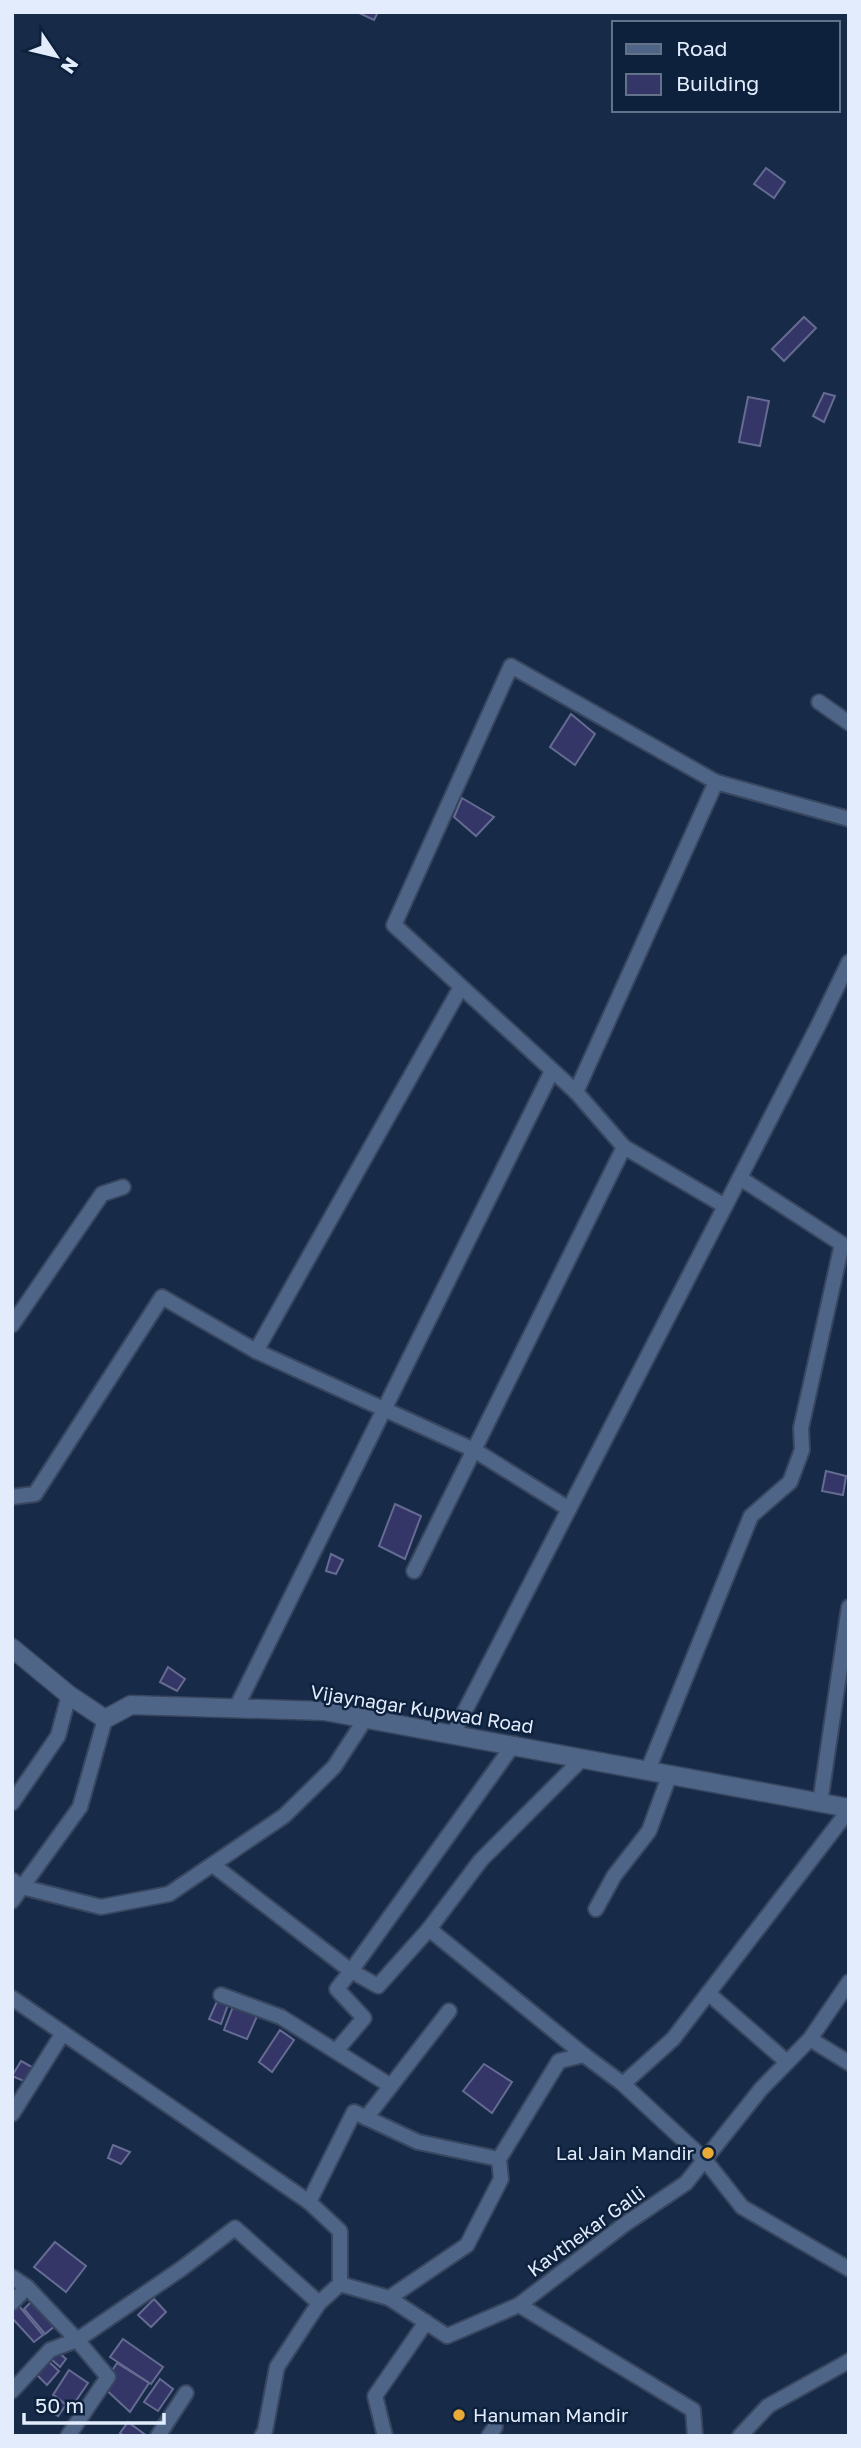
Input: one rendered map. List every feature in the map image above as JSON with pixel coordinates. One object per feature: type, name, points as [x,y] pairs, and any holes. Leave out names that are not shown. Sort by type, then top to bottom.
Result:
[{"type":"street","points":[[725,1206],[624,1147],[576,1092],[394,925],[511,666],[716,782],[849,819]]},
{"type":"street","points":[[819,702],[849,723]]},
{"type":"street","points":[[576,1092],[716,782]]},
{"type":"street","points":[[453,1734],[849,962]]},
{"type":"street","points":[[256,1351],[461,987]]},
{"type":"street","points":[[236,1708],[552,1071]]},
{"type":"street","points":[[414,1571],[624,1147]]},
{"type":"street","points":[[648,1770],[751,1516],[790,1482],[802,1450],[801,1428],[842,1244],[740,1178]]},
{"type":"street","points":[[12,1325],[102,1194],[123,1187]]},
{"type":"street","points":[[12,1497],[35,1494],[162,1297],[256,1351],[474,1450],[569,1509]]},
{"type":"street","points":[[820,1803],[849,1607]]},
{"type":"street","points":[[12,1901],[17,1884],[80,1807],[105,1719],[69,1695],[14,1651]]},
{"type":"street","points":[[12,1802],[58,1736],[69,1695]]},
{"type":"street","name":"Vijaynagar Kupwad Road","points":[[105,1719],[131,1704],[324,1711],[514,1744],[849,1809]]},
{"type":"street","points":[[17,1884],[101,1907],[113,1907],[169,1894],[284,1815],[334,1767],[366,1718]]},
{"type":"street","points":[[336,2051],[364,2018],[337,1989],[514,1744]]},
{"type":"street","points":[[213,1865],[351,1971],[378,1986],[429,1929],[481,1860],[583,1758]]},
{"type":"street","points":[[596,1909],[614,1876],[649,1830],[670,1774]]},
{"type":"street","points":[[623,2084],[673,2039],[849,1809]]},
{"type":"street","points":[[429,1929],[623,2084],[705,2160],[742,2207],[849,2269]]},
{"type":"street","name":"Kavthekar Galli","points":[[426,2322],[447,2336],[519,2305],[625,2224],[687,2183],[761,2089],[810,2039],[849,1982]]},
{"type":"street","points":[[708,1993],[787,2062]]},
{"type":"street","points":[[221,1995],[281,2017],[391,2085]]},
{"type":"street","points":[[12,1998],[309,2202],[340,2231],[340,2284],[318,2303],[277,2367],[262,2436]]},
{"type":"street","points":[[366,2118],[449,2011]]},
{"type":"street","points":[[12,2114],[63,2033]]},
{"type":"street","points":[[810,2039],[849,2063]]},
{"type":"street","points":[[389,2298],[467,2245],[501,2179],[499,2159],[559,2062],[584,2055]]},
{"type":"street","points":[[309,2202],[354,2112],[418,2142],[499,2159]]},
{"type":"street","points":[[12,2391],[50,2350],[77,2340],[181,2269],[235,2228],[318,2303]]},
{"type":"street","points":[[12,2277],[27,2287],[108,2377],[68,2436]]},
{"type":"street","points":[[340,2284],[389,2298],[426,2322],[375,2396],[385,2436]]},
{"type":"street","points":[[12,2303],[27,2287]]},
{"type":"street","points":[[519,2305],[693,2410],[695,2436]]},
{"type":"street","points":[[740,2436],[768,2406],[849,2361]]},
{"type":"street","points":[[158,2436],[186,2393]]},
{"type":"building","points":[[357,12],[378,12],[374,20]]},
{"type":"building","points":[[766,168],[785,182],[774,198],[754,184]]},
{"type":"building","points":[[804,317],[816,328],[784,361],[772,349]]},
{"type":"building","points":[[824,393],[835,396],[824,422],[813,416]]},
{"type":"building","points":[[748,397],[769,401],[760,446],[739,442]]},
{"type":"building","points":[[571,714],[595,734],[575,765],[550,747]]},
{"type":"building","points":[[462,798],[494,817],[476,836],[454,817]]},
{"type":"building","points":[[826,1471],[846,1476],[843,1495],[822,1491]]},
{"type":"building","points":[[395,1504],[421,1516],[405,1559],[379,1546]]},
{"type":"building","points":[[331,1554],[343,1560],[336,1574],[326,1571]]},
{"type":"building","points":[[168,1667],[185,1679],[177,1691],[160,1682]]},
{"type":"building","points":[[219,1997],[229,2002],[221,2024],[209,2019]]},
{"type":"building","points":[[234,2004],[258,2014],[247,2039],[224,2030]]},
{"type":"building","points":[[280,2030],[294,2040],[272,2072],[259,2062]]},
{"type":"building","points":[[21,2061],[34,2068],[24,2081],[12,2076]]},
{"type":"building","points":[[484,2064],[512,2082],[492,2113],[463,2091]]},
{"type":"building","points":[[113,2145],[130,2152],[121,2164],[108,2158]]},
{"type":"building","points":[[55,2242],[86,2266],[66,2292],[34,2267]]},
{"type":"building","points":[[154,2299],[166,2312],[151,2327],[138,2315]]},
{"type":"building","points":[[15,2301],[43,2335],[34,2342],[12,2318],[12,2303]]},
{"type":"building","points":[[31,2302],[55,2326],[45,2334],[24,2309]]},
{"type":"building","points":[[123,2339],[163,2367],[151,2384],[110,2357]]},
{"type":"building","points":[[58,2352],[66,2359],[60,2367],[51,2359]]},
{"type":"building","points":[[47,2360],[59,2371],[47,2385],[35,2373]]},
{"type":"building","points":[[117,2363],[149,2383],[130,2412],[102,2386]]},
{"type":"building","points":[[69,2370],[88,2383],[71,2408],[53,2395]]},
{"type":"building","points":[[160,2379],[173,2389],[158,2411],[144,2402]]},
{"type":"building","points":[[55,2396],[66,2405],[58,2416],[48,2409]]},
{"type":"building","points":[[128,2422],[147,2436],[124,2436],[120,2433]]},
{"type":"place","name":"Lal Jain Mandir","points":[[708,2153]]},
{"type":"place","name":"Hanuman Mandir","points":[[459,2415]]}]
